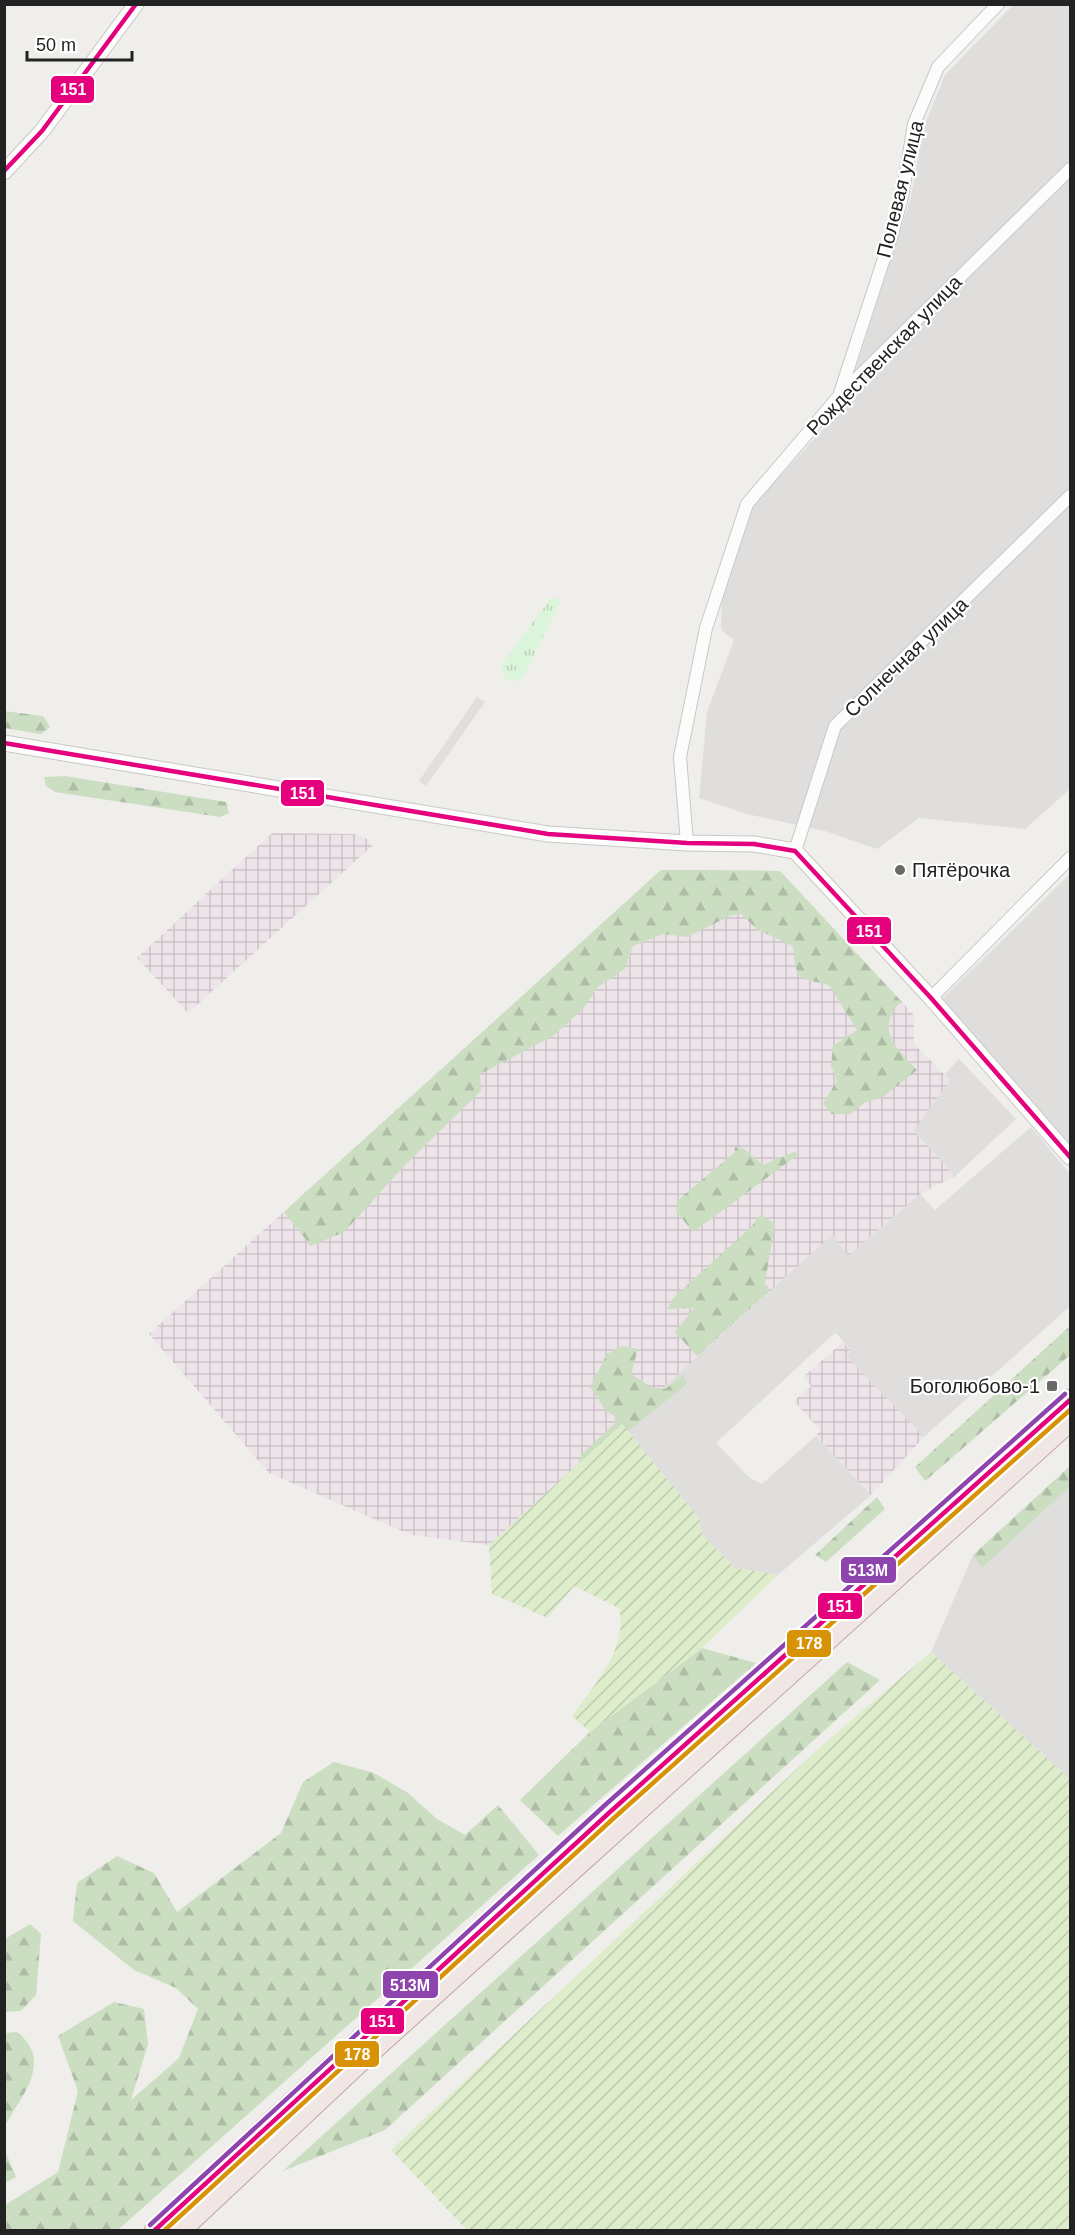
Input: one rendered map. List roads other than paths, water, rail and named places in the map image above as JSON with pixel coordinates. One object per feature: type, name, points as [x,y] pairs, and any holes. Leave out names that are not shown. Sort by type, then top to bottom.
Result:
[{"type":"highway","points":[[182,2230],[762,1686],[1071,1400]]},
{"type":"highway","points":[[155,2230],[350,2048],[762,1686],[1071,1421]]},
{"type":"street","points":[[4,172],[42,131],[136,4]]},
{"type":"street","name":"Полевая улица","points":[[840,395],[894,225],[914,124],[938,67],[998,4]]},
{"type":"street","name":"Рождественская улица","points":[[687,843],[680,757],[706,627],[747,504],[840,395],[1071,169]]},
{"type":"street","name":"Солнечная улица","points":[[795,851],[835,726],[1071,496]]},
{"type":"street","points":[[4,742],[548,834],[687,843],[754,843],[795,851],[931,998],[1071,1157]]},
{"type":"street","points":[[931,998],[1071,858]]},
{"type":"place","name":"Пятёрочка","points":[[900,870]]},
{"type":"place","name":"Боголюбово-1","points":[[1052,1386]]}]
